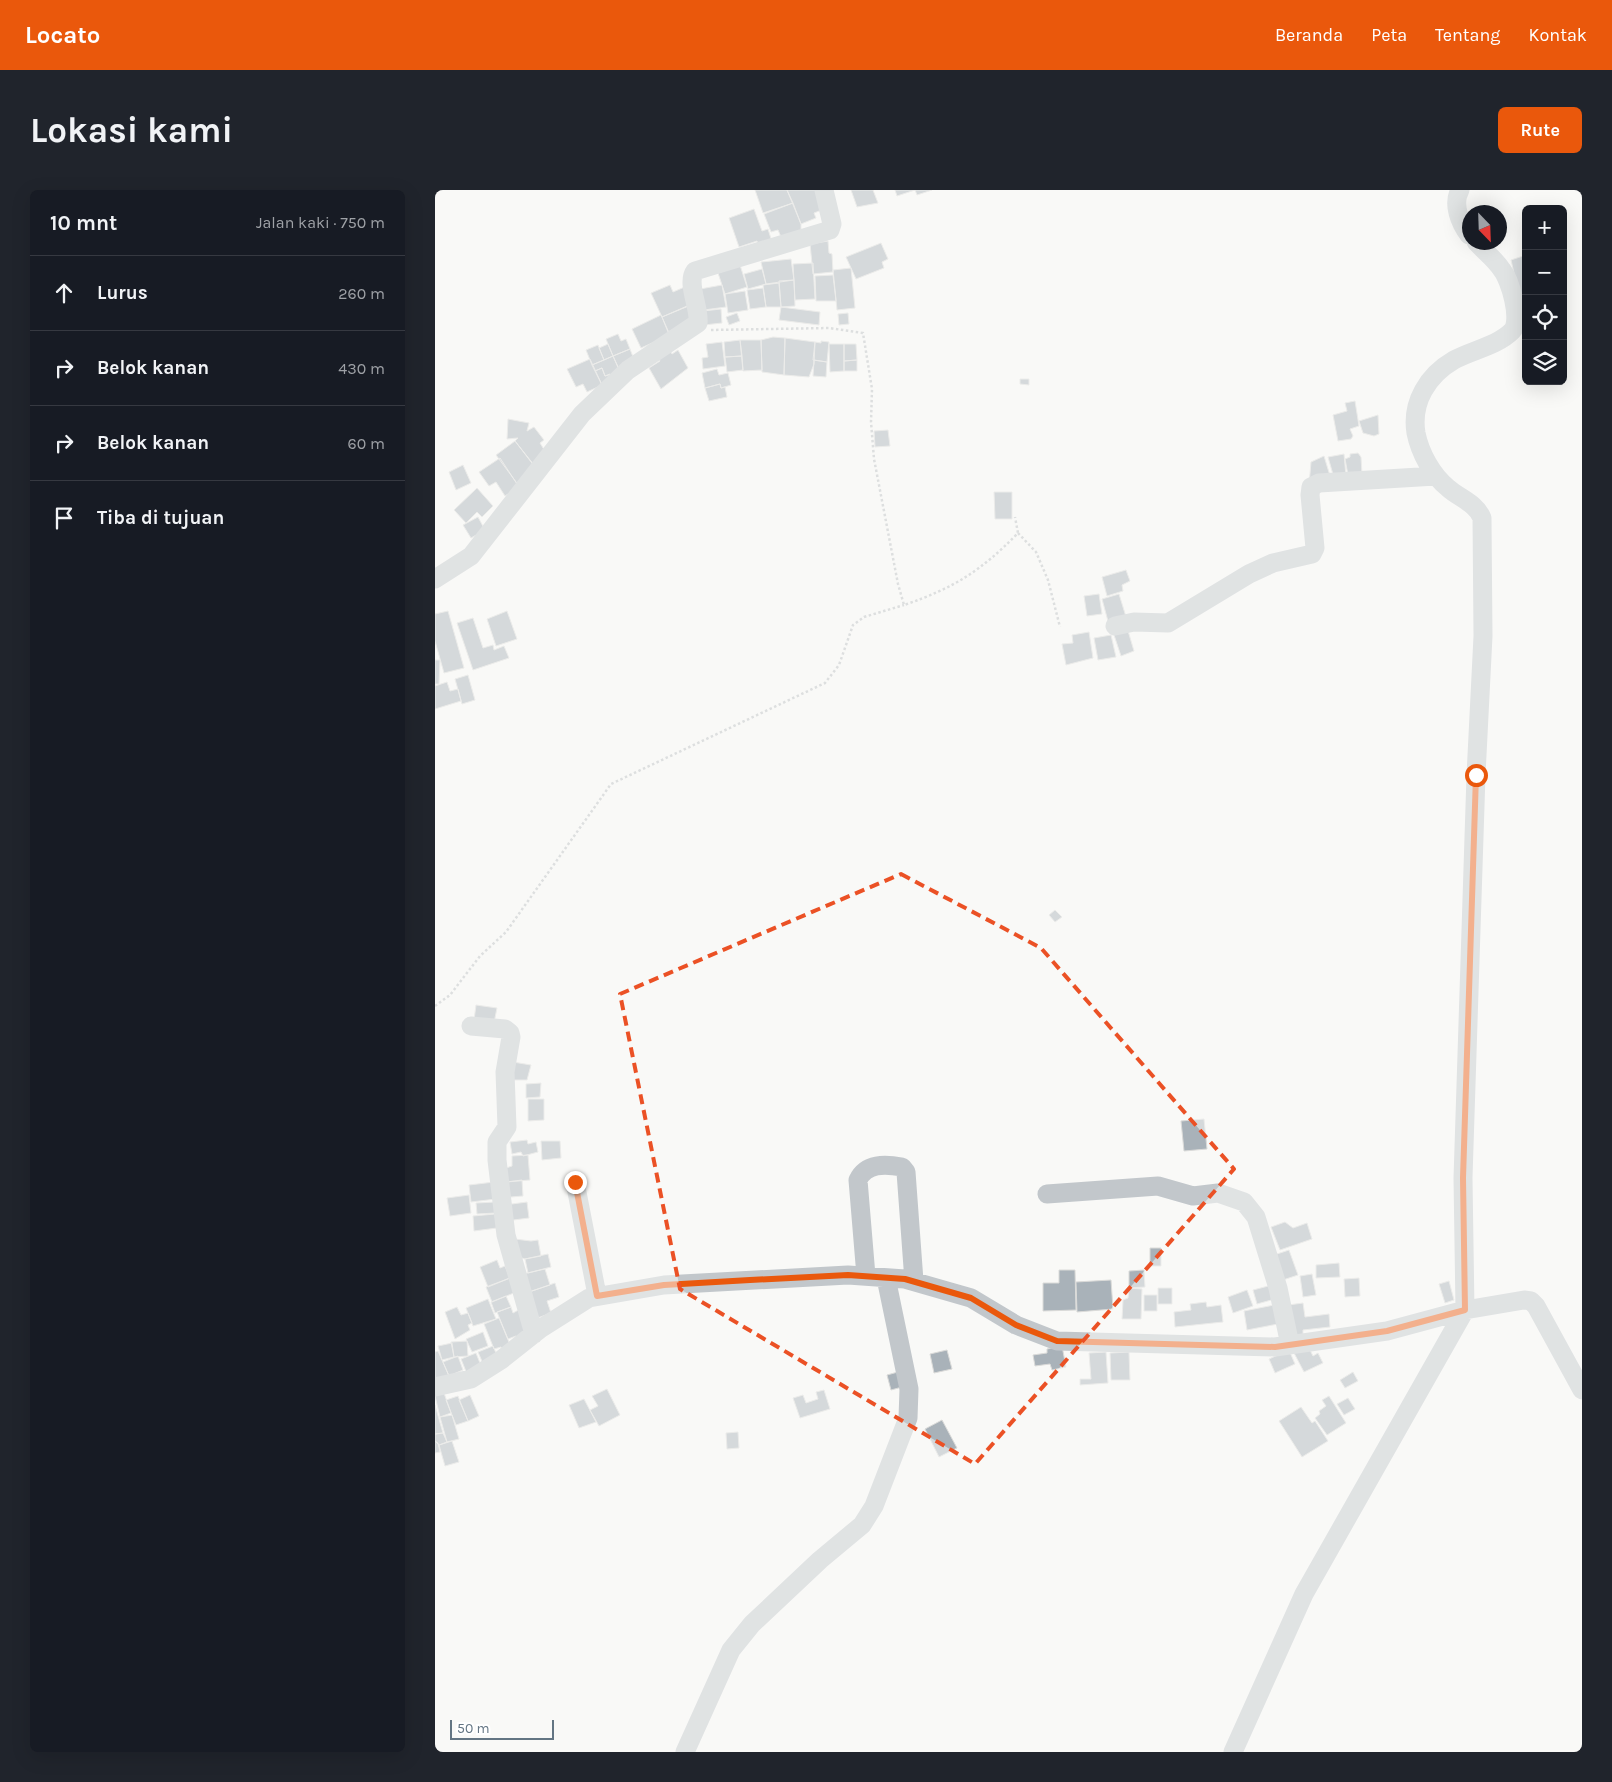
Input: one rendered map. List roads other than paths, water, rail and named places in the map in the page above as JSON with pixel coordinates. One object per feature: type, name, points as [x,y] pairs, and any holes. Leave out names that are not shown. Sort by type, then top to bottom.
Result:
[{"type":"street","points":[[435,579],[471,556],[582,414],[628,370],[698,323],[699,312],[691,285],[695,271],[830,230],[832,224],[824,190]]},
{"type":"street","points":[[1460,190],[1456,199],[1462,224]]},
{"type":"street","points":[[1233,1752],[1304,1594],[1465,1310],[1463,1159],[1474,815],[1483,636],[1482,518],[1475,507],[1447,488],[1436,476],[1425,459],[1417,434],[1415,416],[1420,394],[1435,375],[1453,360],[1485,347],[1511,332],[1516,326],[1515,303],[1504,272],[1483,250]]},
{"type":"street","points":[[1115,626],[1134,622],[1168,622],[1249,574],[1273,563],[1312,554],[1315,548],[1310,496],[1311,488],[1319,483],[1436,476]]},
{"type":"street","points":[[471,1026],[505,1029],[510,1032],[511,1038],[505,1072],[507,1127],[497,1142],[497,1160],[507,1235],[534,1334]]},
{"type":"street","points":[[866,1276],[858,1180],[867,1169],[888,1164],[902,1167],[906,1172],[914,1281]]},
{"type":"street","points":[[575,1182],[597,1296]]},
{"type":"street","points":[[1047,1194],[1158,1186],[1193,1196],[1217,1193],[1244,1202],[1256,1218],[1278,1288],[1290,1345]]},
{"type":"street","points":[[435,1387],[471,1379],[501,1360],[534,1334],[578,1304],[597,1296],[664,1285],[848,1275],[914,1281],[971,1298],[1016,1325],[1057,1341],[1275,1347],[1387,1331],[1465,1310],[1524,1300],[1531,1302],[1544,1320],[1582,1390]]},
{"type":"street","points":[[685,1752],[731,1650],[759,1618],[820,1560],[862,1525],[874,1506],[908,1418],[909,1389],[886,1278]]}]
